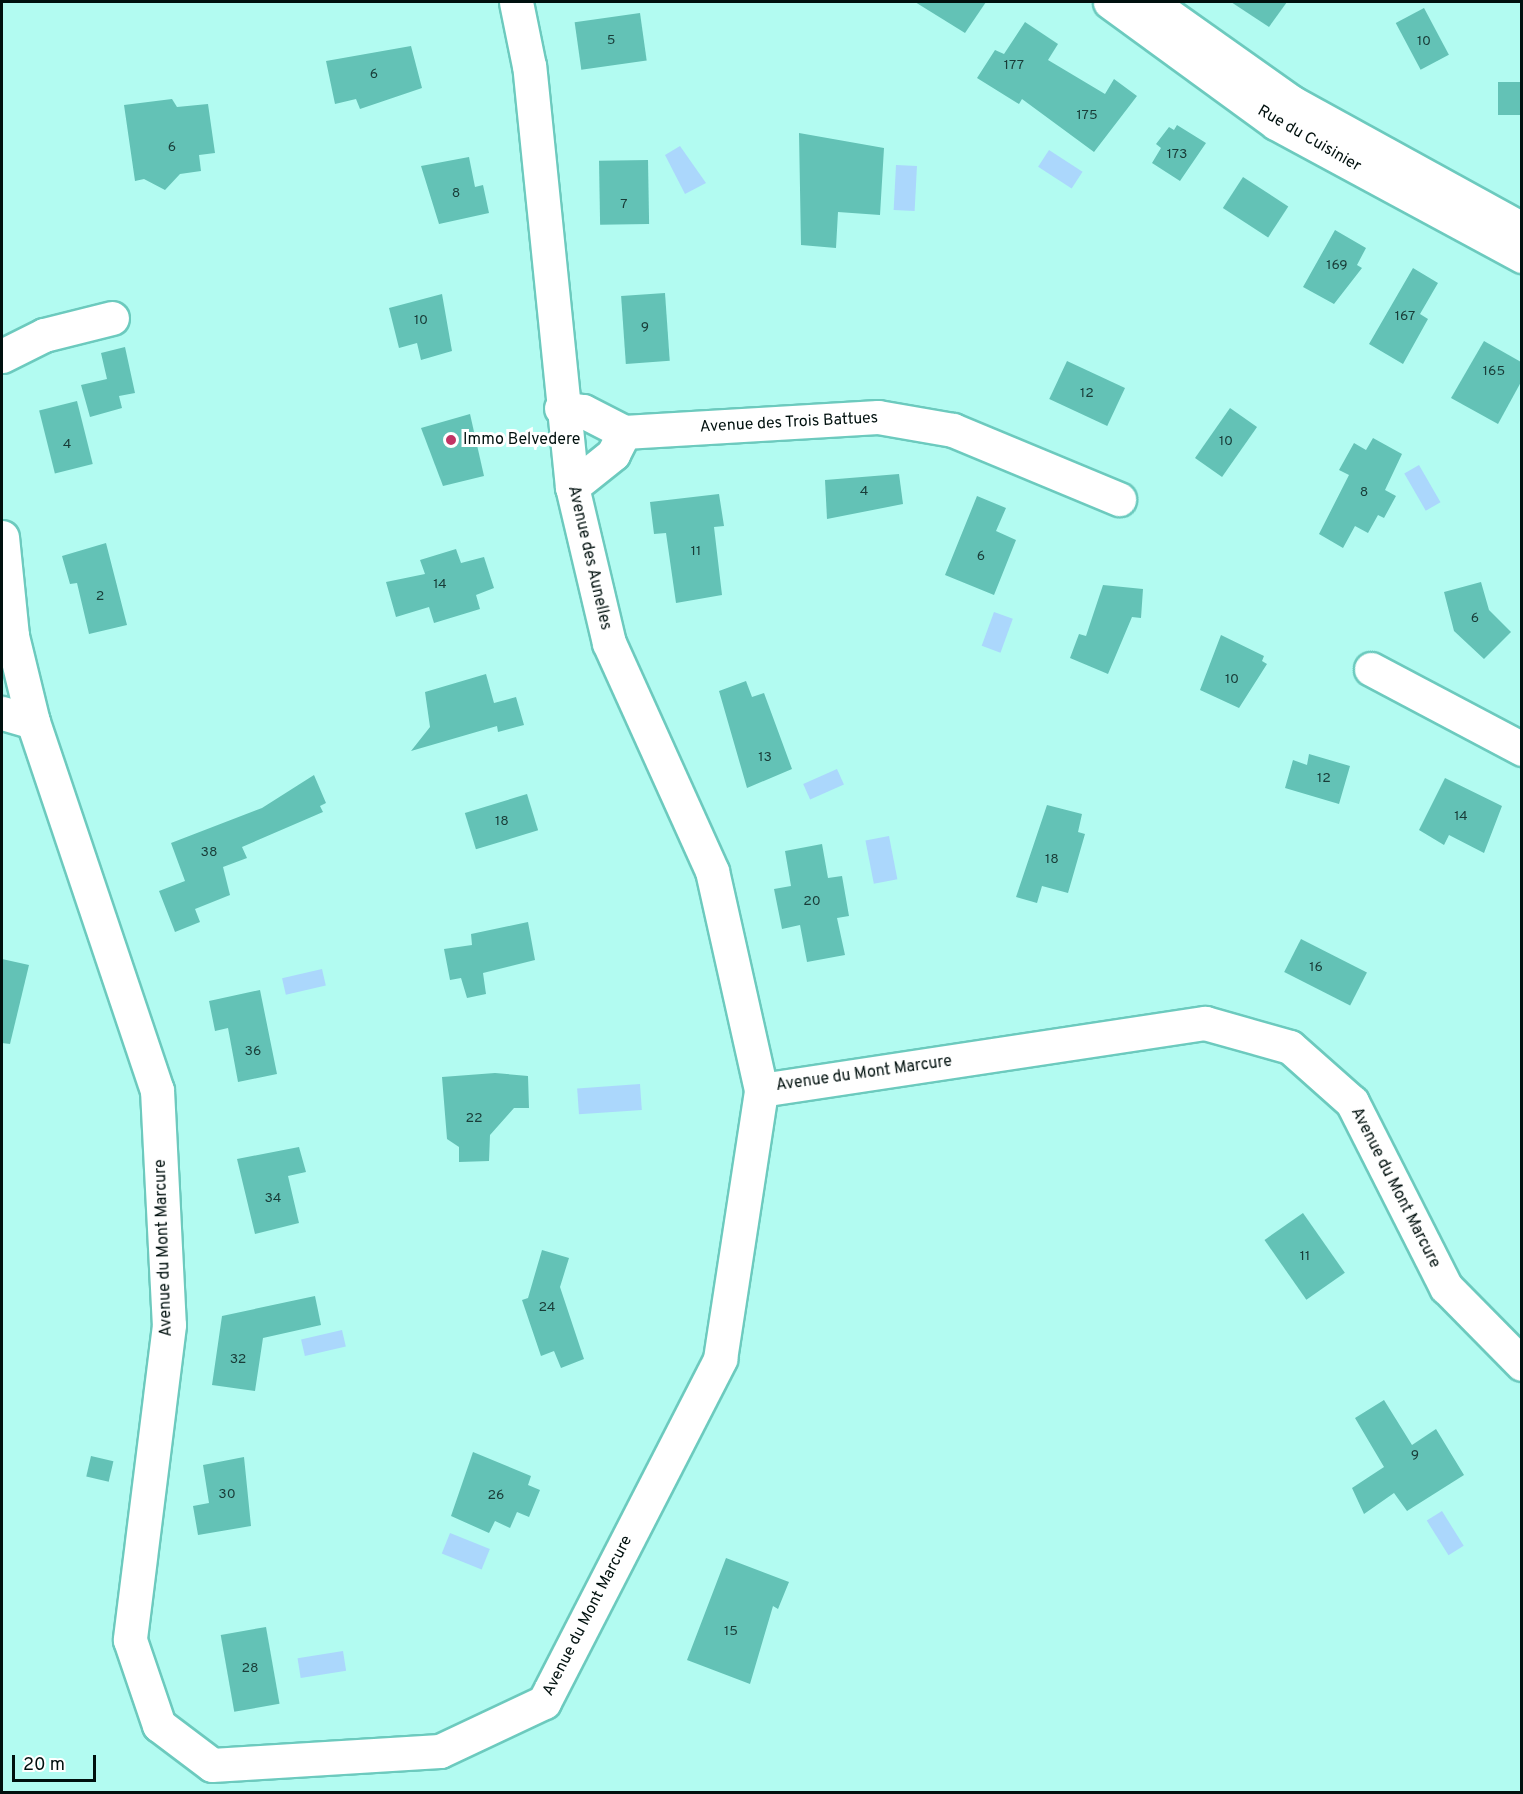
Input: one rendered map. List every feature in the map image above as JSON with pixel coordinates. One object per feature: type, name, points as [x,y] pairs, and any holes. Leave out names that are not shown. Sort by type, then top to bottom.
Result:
[{"type":"street","name":"Avenue des Aunelles","points":[[516,2],[529,66],[561,408],[572,487],[609,643],[712,871],[760,1090]]},
{"type":"street","name":"Rue du Cuisinier","points":[[1110,2],[1276,123],[1521,256]]},
{"type":"street","name":"Rue du Cuisinier","points":[[1150,2],[1291,102],[1521,229]]},
{"type":"street","points":[[2,356],[44,335],[112,318]]},
{"type":"street","points":[[561,408],[583,411],[624,432],[613,454],[572,487]]},
{"type":"street","name":"Avenue des Trois Battues","points":[[624,432],[878,417],[953,430],[1119,499]]},
{"type":"street","name":"Avenue du Mont Marcure","points":[[2,537],[7,641],[157,1090],[169,1325],[130,1640],[159,1725],[212,1765],[440,1751],[544,1702],[720,1359],[760,1090],[1205,1023],[1290,1047],[1352,1102],[1446,1287],[1521,1364]]},
{"type":"street","points":[[1371,669],[1521,749]]},
{"type":"street","points":[[2,713],[33,722]]},
{"type":"water","points":[[680,146],[706,183],[685,194],[665,155]]},
{"type":"water","points":[[1049,150],[1083,172],[1072,189],[1038,167]]},
{"type":"water","points":[[896,165],[917,166],[915,211],[894,210]]},
{"type":"water","points":[[1419,465],[1440,502],[1426,511],[1404,474]]},
{"type":"water","points":[[994,612],[1013,619],[1000,653],[982,646]]},
{"type":"water","points":[[837,769],[844,785],[810,800],[803,784]]},
{"type":"water","points":[[889,836],[897,879],[874,884],[865,841]]},
{"type":"water","points":[[322,969],[326,986],[286,995],[282,978]]},
{"type":"water","points":[[640,1084],[642,1110],[579,1114],[577,1088]]},
{"type":"water","points":[[342,1330],[346,1347],[305,1356],[301,1339]]},
{"type":"water","points":[[1442,1511],[1464,1546],[1448,1555],[1427,1521]]},
{"type":"water","points":[[450,1533],[490,1549],[482,1570],[442,1553]]},
{"type":"water","points":[[343,1651],[346,1671],[301,1678],[298,1658]]},
{"type":"building","points":[[915,2],[986,2],[965,33]]},
{"type":"building","points":[[1231,2],[1287,2],[1269,27]]},
{"type":"building","points":[[1424,8],[1449,55],[1421,70],[1396,23]]},
{"type":"building","points":[[640,13],[647,61],[581,70],[575,22]]},
{"type":"building","points":[[1025,22],[1058,44],[1048,60],[1105,94],[1114,79],[1137,96],[1094,152],[1022,99],[1019,104],[977,78],[995,50],[1004,54]]},
{"type":"building","points":[[411,46],[422,88],[360,109],[356,99],[335,104],[326,61]]},
{"type":"building","points":[[1498,82],[1521,82],[1521,115],[1498,115]]},
{"type":"building","points":[[172,99],[177,107],[208,104],[215,153],[199,155],[201,171],[180,174],[165,190],[144,179],[135,181],[124,105]]},
{"type":"building","points":[[1177,125],[1206,143],[1180,181],[1152,163],[1161,148],[1156,144],[1169,127],[1174,130]]},
{"type":"building","points":[[799,133],[884,148],[880,215],[838,212],[836,248],[801,245]]},
{"type":"building","points":[[469,157],[475,187],[483,185],[489,213],[439,224],[421,166]]},
{"type":"building","points":[[648,160],[649,224],[600,225],[599,161]]},
{"type":"building","points":[[1243,177],[1288,206],[1268,237],[1223,208]]},
{"type":"building","points":[[1335,230],[1366,248],[1357,265],[1362,268],[1334,304],[1303,287]]},
{"type":"building","points":[[1413,268],[1438,283],[1420,314],[1428,319],[1403,364],[1369,344]]},
{"type":"building","points":[[665,293],[670,361],[626,364],[621,296]]},
{"type":"building","points":[[442,294],[452,351],[421,360],[417,343],[399,348],[389,308]]},
{"type":"building","points":[[1484,341],[1521,362],[1521,382],[1498,424],[1451,398]]},
{"type":"building","points":[[125,347],[135,393],[119,396],[122,408],[90,417],[81,385],[107,379],[101,353]]},
{"type":"building","points":[[1067,361],[1125,388],[1107,426],[1049,399]]},
{"type":"building","points":[[77,401],[93,464],[55,474],[39,410]]},
{"type":"building","points":[[1230,408],[1257,427],[1222,477],[1195,458]]},
{"type":"building","name":"Immo Belvedere","points":[[470,414],[484,476],[443,486],[421,428]]},
{"type":"building","points":[[1373,438],[1402,454],[1385,490],[1396,496],[1384,518],[1378,515],[1368,533],[1355,526],[1343,548],[1319,534],[1349,475],[1339,470],[1354,443],[1366,450]]},
{"type":"building","points":[[899,474],[903,504],[827,519],[825,480]]},
{"type":"building","points":[[719,494],[724,526],[714,527],[722,595],[676,603],[666,533],[654,534],[650,502]]},
{"type":"building","points":[[977,496],[1006,508],[996,531],[1016,540],[994,595],[945,575]]},
{"type":"building","points":[[106,543],[127,625],[89,634],[77,583],[70,584],[62,556]]},
{"type":"building","points":[[456,549],[461,563],[484,557],[494,588],[476,595],[480,609],[434,623],[429,607],[396,617],[386,582],[425,574],[420,560]]},
{"type":"building","points":[[1481,582],[1489,610],[1511,632],[1484,659],[1454,631],[1444,592]]},
{"type":"building","points":[[1103,585],[1143,589],[1141,618],[1132,617],[1108,674],[1070,658],[1079,634],[1086,636]]},
{"type":"building","points":[[1221,635],[1264,656],[1262,661],[1267,664],[1239,708],[1200,690]]},
{"type":"building","points":[[486,674],[494,703],[516,697],[524,725],[498,732],[497,726],[411,751],[430,727],[425,692]]},
{"type":"building","points":[[746,681],[752,697],[764,693],[792,769],[747,788],[719,691]]},
{"type":"building","points":[[1309,754],[1350,766],[1339,804],[1285,788],[1293,760],[1307,765]]},
{"type":"building","points":[[314,775],[326,803],[320,806],[323,812],[242,847],[247,858],[223,867],[230,895],[195,909],[200,922],[175,932],[159,891],[185,881],[171,843],[262,808]]},
{"type":"building","points":[[1445,778],[1502,806],[1484,853],[1449,835],[1444,845],[1419,830]]},
{"type":"building","points":[[527,794],[538,830],[476,849],[465,813]]},
{"type":"building","points":[[1047,805],[1082,814],[1078,832],[1085,834],[1068,893],[1042,886],[1037,903],[1016,897]]},
{"type":"building","points":[[822,844],[828,878],[842,876],[849,916],[837,918],[845,955],[807,962],[800,925],[782,929],[774,889],[791,886],[785,851]]},
{"type":"building","points":[[528,922],[535,960],[483,973],[486,994],[467,998],[461,978],[450,980],[444,949],[472,945],[471,934]]},
{"type":"building","points":[[1301,939],[1367,973],[1350,1006],[1284,972]]},
{"type":"building","points":[[2,959],[29,965],[10,1044],[2,1043]]},
{"type":"building","points":[[260,990],[277,1074],[238,1082],[228,1028],[215,1031],[209,1001]]},
{"type":"building","points":[[495,1073],[528,1076],[529,1108],[514,1108],[490,1135],[489,1161],[459,1162],[459,1147],[447,1139],[442,1077]]},
{"type":"building","points":[[299,1147],[306,1172],[288,1176],[299,1223],[255,1234],[237,1159]]},
{"type":"building","points":[[1303,1213],[1345,1273],[1306,1300],[1264,1240]]},
{"type":"building","points":[[542,1250],[569,1258],[560,1287],[584,1359],[561,1368],[554,1351],[541,1356],[522,1300],[528,1298]]},
{"type":"building","points":[[315,1296],[321,1325],[263,1338],[255,1391],[212,1385],[222,1316]]},
{"type":"building","points":[[1384,1400],[1412,1445],[1436,1429],[1464,1475],[1407,1511],[1394,1493],[1364,1514],[1352,1488],[1384,1467],[1355,1418]]},
{"type":"building","points":[[473,1452],[531,1476],[528,1485],[540,1490],[529,1517],[517,1512],[510,1528],[495,1521],[489,1533],[451,1516]]},
{"type":"building","points":[[91,1456],[113,1461],[109,1482],[86,1476]]},
{"type":"building","points":[[244,1457],[251,1526],[198,1535],[193,1506],[209,1503],[203,1465]]},
{"type":"building","points":[[726,1558],[789,1582],[778,1609],[773,1606],[750,1684],[687,1660]]},
{"type":"building","points":[[266,1627],[280,1704],[234,1712],[221,1635]]},
{"type":"place","name":"Immo Belvedere","points":[[451,440]]}]
